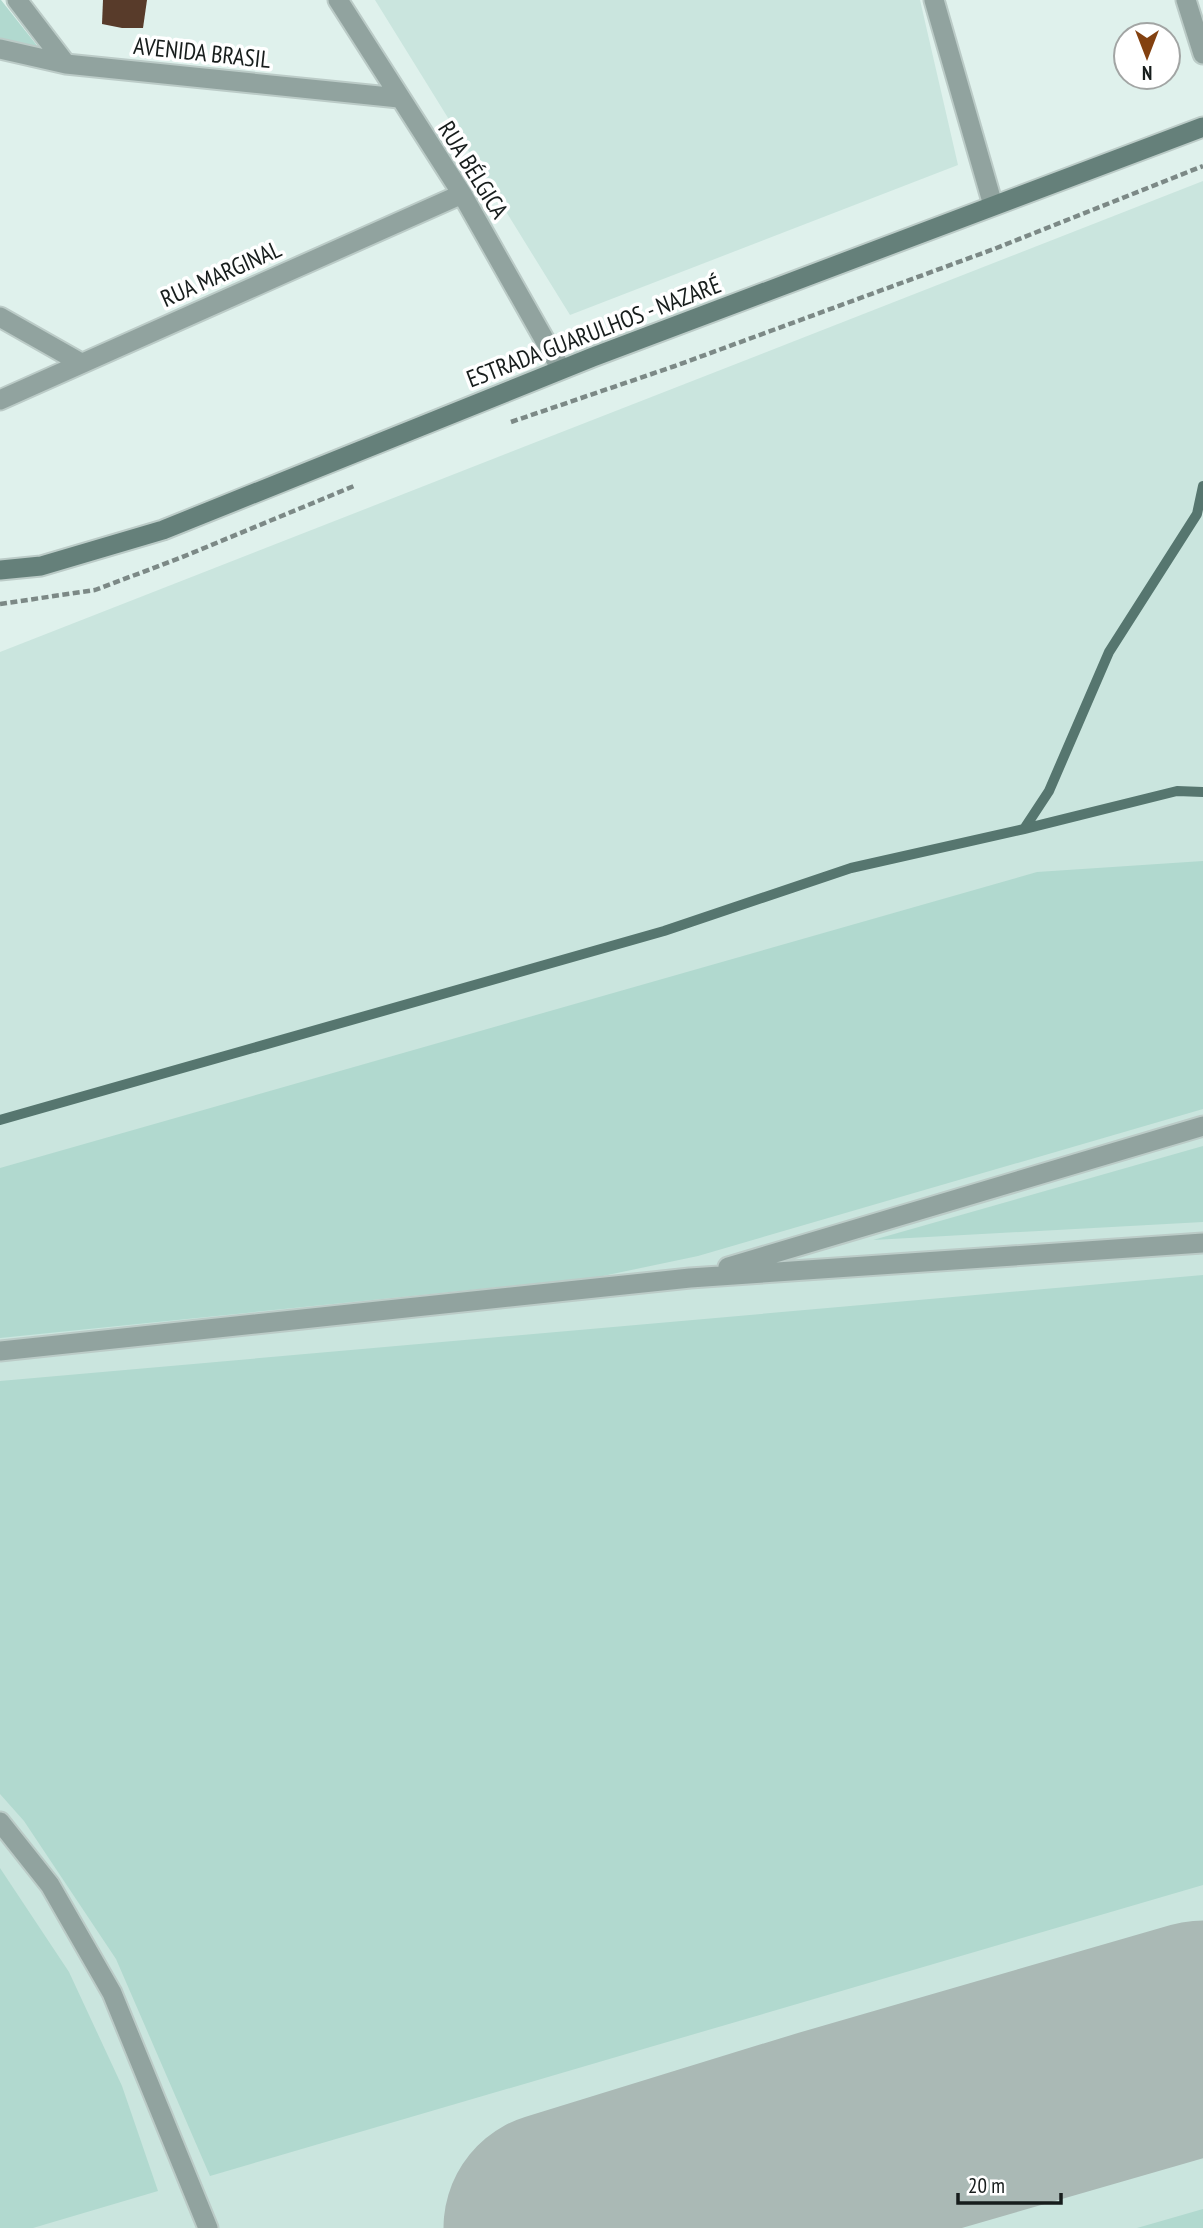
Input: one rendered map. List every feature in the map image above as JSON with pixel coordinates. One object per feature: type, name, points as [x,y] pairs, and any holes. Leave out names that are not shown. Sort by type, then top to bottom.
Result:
[{"type":"main road","name":"ESTRADA GUARULHOS - NAZARÉ","points":[[0,570],[54,563],[163,530],[561,369],[1203,127]]},
{"type":"street","points":[[17,0],[66,64]]},
{"type":"street","name":"RUA BÉLGICA","points":[[338,0],[462,194],[561,369]]},
{"type":"street","points":[[934,0],[993,205]]},
{"type":"street","points":[[1186,0],[1203,54]]},
{"type":"street","name":"AVENIDA BRASIL","points":[[0,49],[66,64],[399,98]]},
{"type":"street","name":"RUA MARGINAL","points":[[0,400],[462,194]]},
{"type":"street","points":[[0,317],[81,363]]},
{"type":"street","points":[[690,1278],[1203,1126]]},
{"type":"street","points":[[0,1351],[690,1278],[1203,1243]]},
{"type":"street","points":[[0,1822],[50,1885],[112,1993],[208,2228]]},
{"type":"path","points":[[510,423],[675,366],[994,249],[1203,166]]},
{"type":"path","points":[[0,604],[95,590],[359,484]]},
{"type":"shaded area","points":[[1,0],[39,48],[0,41]]},
{"type":"shaded area","points":[[375,0],[920,0],[958,165],[570,315]]},
{"type":"shaded area","points":[[1203,181],[1203,2228],[0,2228],[0,652]]},
{"type":"shaded area","points":[[1203,861],[1203,1109],[698,1256],[598,1277],[0,1338],[0,1168],[1037,872]]},
{"type":"shaded area","points":[[1203,1146],[1203,1222],[873,1240]]},
{"type":"shaded area","points":[[1203,1275],[1203,1885],[210,2176],[116,1959],[24,1821],[0,1794],[0,1381]]},
{"type":"shaded area","points":[[0,1868],[69,1972],[122,2086],[158,2191],[33,2228],[0,2228]]},
{"type":"shaded area","points":[[1203,2209],[1203,2228],[1137,2228]]},
{"type":"building","points":[[103,0],[147,0],[143,28],[102,24]]},
{"type":"waterway","points":[[1024,829],[1049,791],[1109,652],[1197,514],[1203,486]]},
{"type":"waterway","points":[[0,1120],[664,931],[851,868],[1177,791],[1203,792]]},
{"type":"taxiway","points":[[649,2228],[833,2144]]},
{"type":"runway","points":[[560,2228],[833,2144],[1203,2037]]}]
